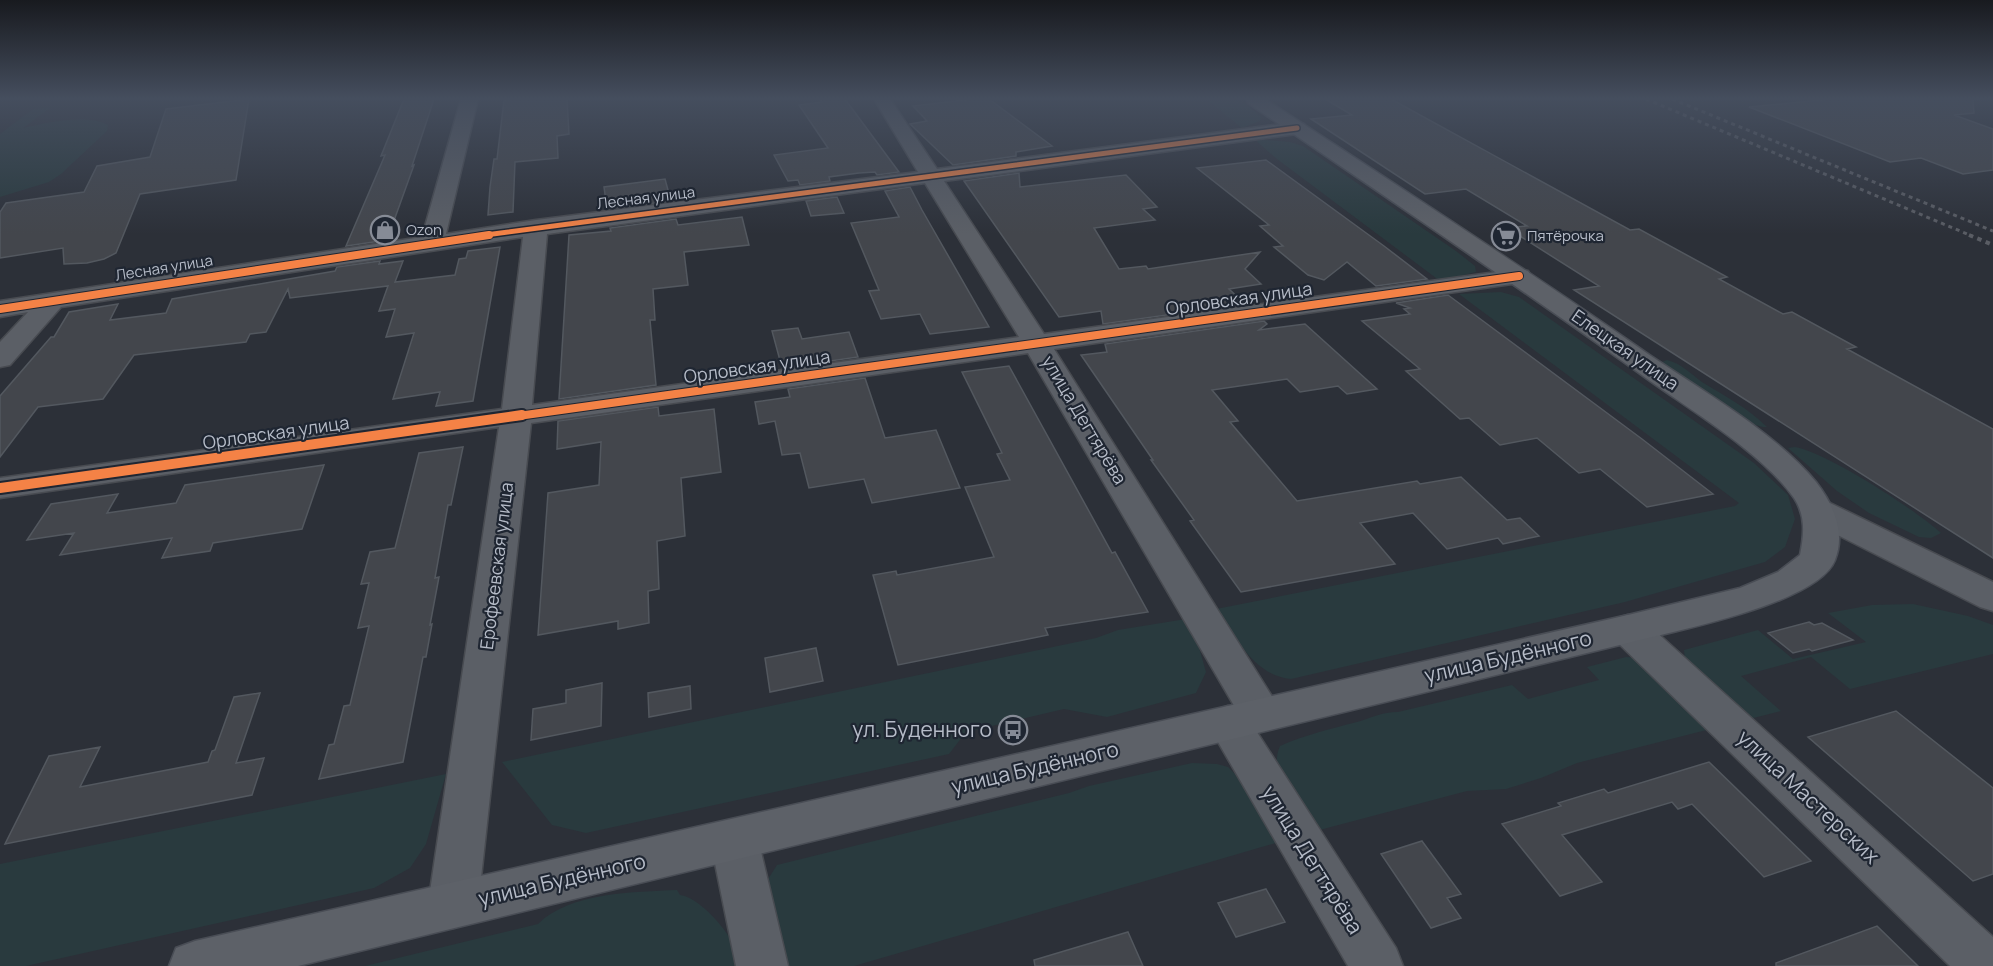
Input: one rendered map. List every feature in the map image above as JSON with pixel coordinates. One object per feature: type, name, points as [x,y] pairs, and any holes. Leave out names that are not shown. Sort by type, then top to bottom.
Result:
[{"type":"main road","name":"Елецкая улица","points":[[1321,144],[1519,276],[1758,444],[1792,475],[1818,511]]},
{"type":"main road","name":"улица Будённого","points":[[195,966],[1628,629],[1749,598],[1791,581],[1817,560],[1820,540],[1818,511]]},
{"type":"street","points":[[433,241],[458,144]]},
{"type":"street","name":"улица Дегтярёва","points":[[911,144],[1037,344],[1245,719],[1377,966]]},
{"type":"street","name":"Лесная улица","points":[[0,309],[433,241],[1178,144]]},
{"type":"street","name":"Ерофеевская улица","points":[[453,905],[516,417],[536,227]]},
{"type":"street","name":"Орловская улица","points":[[0,488],[1519,276]]},
{"type":"street","points":[[0,359],[53,300]]},
{"type":"street","name":"Елецкая улица","points":[[1818,511],[1993,598]]},
{"type":"street","name":"улица Мастерских","points":[[1628,629],[1987,966]]},
{"type":"street","points":[[734,839],[762,966]]},
{"type":"shaded area","points":[[0,144],[93,144],[49,182],[0,197]]},
{"type":"shaded area","points":[[1260,144],[1303,146],[1456,251],[1475,266],[1476,272],[1440,281]]},
{"type":"shaded area","points":[[1501,292],[1519,297],[1754,463],[1788,495],[1795,519],[1785,547],[1765,562],[1625,602],[1291,679],[1266,670],[1247,653],[1216,609],[1735,506],[1739,503],[1459,294]]},
{"type":"shaded area","points":[[1667,360],[1682,366],[1702,382],[1752,414],[1767,427],[1758,426],[1714,402],[1661,365]]},
{"type":"shaded area","points":[[1795,447],[1809,451],[1848,470],[1912,511],[1941,533],[1931,538],[1919,537],[1869,513],[1837,491],[1788,448]]},
{"type":"shaded area","points":[[1913,604],[1968,616],[1993,625],[1993,654],[1850,689],[1811,657],[1741,676],[1781,711],[1577,763],[1506,789],[1467,791],[1312,832],[1291,802],[1280,780],[1277,757],[1280,746],[1308,735],[1382,714],[1512,685],[1528,699],[1599,680],[1587,667],[1626,657],[1685,660],[1684,650],[1758,630],[1793,659],[1866,642],[1828,613],[1872,605]]},
{"type":"shaded area","points":[[1186,619],[1198,644],[1206,672],[1196,693],[1107,717],[1064,709],[966,732],[949,754],[586,833],[552,825],[502,762],[1096,638],[1118,630]]},
{"type":"shaded area","points":[[1192,763],[1228,767],[1235,774],[1279,842],[854,966],[781,966],[765,884],[777,865],[1069,793],[1089,786]]},
{"type":"shaded area","points":[[446,774],[426,844],[410,868],[374,888],[26,966],[0,966],[0,864]]},
{"type":"shaded area","points":[[677,890],[680,895],[699,904],[719,923],[741,956],[744,966],[365,966],[538,924],[551,913],[585,900],[623,893]]},
{"type":"building","points":[[154,144],[242,144],[236,180],[140,194],[116,253],[104,259],[87,263],[64,264],[63,248],[0,258],[0,212],[6,203],[84,192],[97,166],[150,157]]},
{"type":"building","points":[[386,144],[419,144],[387,240],[346,246],[385,155],[381,156]]},
{"type":"building","points":[[499,144],[557,144],[558,158],[515,162],[513,212],[488,215],[494,159],[497,159]]},
{"type":"building","points":[[825,144],[878,144],[899,172],[877,175],[875,172],[859,173],[829,177],[830,181],[800,185],[798,180],[788,181],[774,155],[828,148]]},
{"type":"building","points":[[931,144],[1049,144],[1052,146],[1016,152],[1016,156],[953,165]]},
{"type":"building","points":[[1349,144],[1473,144],[1630,230],[1639,229],[1727,277],[1719,279],[1783,314],[1792,312],[1856,347],[1847,349],[1993,429],[1993,558],[1574,290],[1599,286],[1507,228],[1527,226],[1466,189],[1425,194]]},
{"type":"building","points":[[1844,144],[1993,144],[1993,170],[1963,174],[1921,158],[1890,162]]},
{"type":"building","points":[[1266,160],[1427,279],[1376,286],[1347,262],[1324,280],[1308,275],[1274,247],[1283,246],[1260,226],[1269,225],[1197,168]]},
{"type":"building","points":[[1019,173],[1020,187],[1126,175],[1157,207],[1143,209],[1155,220],[1094,228],[1119,269],[1146,266],[1148,269],[1260,252],[1245,269],[1261,284],[1229,289],[1245,304],[1103,324],[1101,311],[1059,317],[964,181]]},
{"type":"building","points":[[665,179],[671,201],[607,209],[604,187]]},
{"type":"building","points":[[910,187],[989,327],[930,334],[920,314],[881,319],[869,291],[879,290],[851,223],[899,217],[885,191]]},
{"type":"building","points":[[837,197],[844,213],[811,216],[806,201]]},
{"type":"building","points":[[742,217],[749,245],[684,252],[688,285],[653,289],[655,320],[650,320],[656,385],[559,399],[569,235],[611,231],[610,228],[676,219],[678,225]]},
{"type":"building","points":[[500,247],[473,401],[436,406],[440,392],[393,399],[414,333],[386,337],[395,309],[379,311],[388,286],[290,298],[288,289],[266,332],[250,334],[246,342],[134,355],[103,399],[38,407],[0,457],[0,396],[51,337],[54,337],[69,312],[118,304],[110,320],[166,313],[172,299],[335,271],[337,267],[380,261],[379,264],[403,261],[395,282],[455,275],[459,259],[466,258],[468,251]]},
{"type":"building","points":[[1448,295],[1713,494],[1647,507],[1600,469],[1579,473],[1537,438],[1500,445],[1469,418],[1460,419],[1406,371],[1420,369],[1362,321],[1410,314],[1404,309],[1410,308],[1396,303]]},
{"type":"building","points":[[1264,321],[1267,324],[1259,330],[1305,324],[1377,389],[1347,394],[1338,386],[1300,392],[1287,379],[1212,390],[1238,421],[1230,422],[1297,501],[1417,481],[1420,484],[1461,477],[1507,520],[1520,518],[1539,536],[1503,544],[1498,538],[1447,549],[1413,513],[1360,523],[1395,564],[1241,592],[1190,521],[1194,520],[1081,355],[1107,352],[1105,344]]},
{"type":"building","points":[[798,328],[802,339],[849,332],[858,357],[782,368],[772,331]]},
{"type":"building","points":[[1009,366],[1112,553],[1115,552],[1148,612],[1045,628],[1048,635],[898,665],[873,575],[896,571],[897,575],[994,557],[965,487],[1010,480],[997,454],[1002,453],[962,372]]},
{"type":"building","points":[[865,378],[885,438],[936,430],[960,488],[872,503],[864,479],[809,488],[800,453],[782,455],[775,421],[759,424],[755,402],[790,397],[788,389]]},
{"type":"building","points":[[658,407],[659,416],[714,409],[721,472],[681,478],[685,536],[657,541],[659,589],[648,591],[649,623],[618,629],[618,621],[538,635],[548,493],[599,485],[601,442],[557,449],[558,421]]},
{"type":"building","points":[[463,447],[451,505],[448,505],[435,578],[439,577],[430,625],[432,624],[426,657],[423,657],[403,762],[319,779],[329,745],[334,744],[344,706],[350,705],[369,626],[358,628],[369,583],[361,584],[370,552],[395,548],[419,453]]},
{"type":"building","points":[[324,465],[302,529],[213,543],[210,551],[162,558],[172,538],[60,555],[74,533],[27,540],[51,504],[118,494],[107,513],[176,503],[185,485]]},
{"type":"building","points":[[1809,622],[1814,625],[1822,623],[1853,640],[1812,651],[1809,649],[1793,653],[1768,633]]},
{"type":"building","points":[[816,648],[823,681],[770,692],[765,658]]},
{"type":"building","points":[[602,683],[601,726],[531,740],[533,709],[566,703],[566,690]]},
{"type":"building","points":[[690,686],[691,709],[649,717],[648,693]]},
{"type":"building","points":[[260,693],[236,763],[264,758],[252,795],[5,844],[49,756],[100,747],[80,787],[208,762],[212,751],[215,750],[234,697]]},
{"type":"building","points":[[1896,711],[1993,788],[1993,874],[1973,881],[1808,737]]},
{"type":"building","points":[[1709,762],[1811,861],[1764,877],[1692,804],[1678,809],[1672,802],[1562,835],[1602,882],[1560,896],[1502,824],[1561,806],[1558,803],[1604,789],[1608,793]]},
{"type":"building","points":[[1422,841],[1461,894],[1447,898],[1461,918],[1431,928],[1381,854]]},
{"type":"building","points":[[1266,889],[1285,922],[1236,937],[1218,903]]},
{"type":"building","points":[[1877,926],[1918,966],[1776,966],[1776,963]]},
{"type":"building","points":[[1128,932],[1143,966],[1035,966],[1034,960]]},
{"type":"railway","points":[[1753,144],[1972,236]]},
{"type":"railway","points":[[1782,144],[1993,231]]},
{"type":"railway","points":[[1969,235],[1993,245]]},
{"type":"cycle path","points":[[0,309],[486,235],[1174,144]]},
{"type":"cycle path","points":[[0,488],[1519,276]]},
{"type":"place","name":"Ozon","points":[[385,230]]},
{"type":"place","name":"Пятёрочка","points":[[1506,236]]},
{"type":"place","name":"ул. Буденного","points":[[1013,730]]}]
